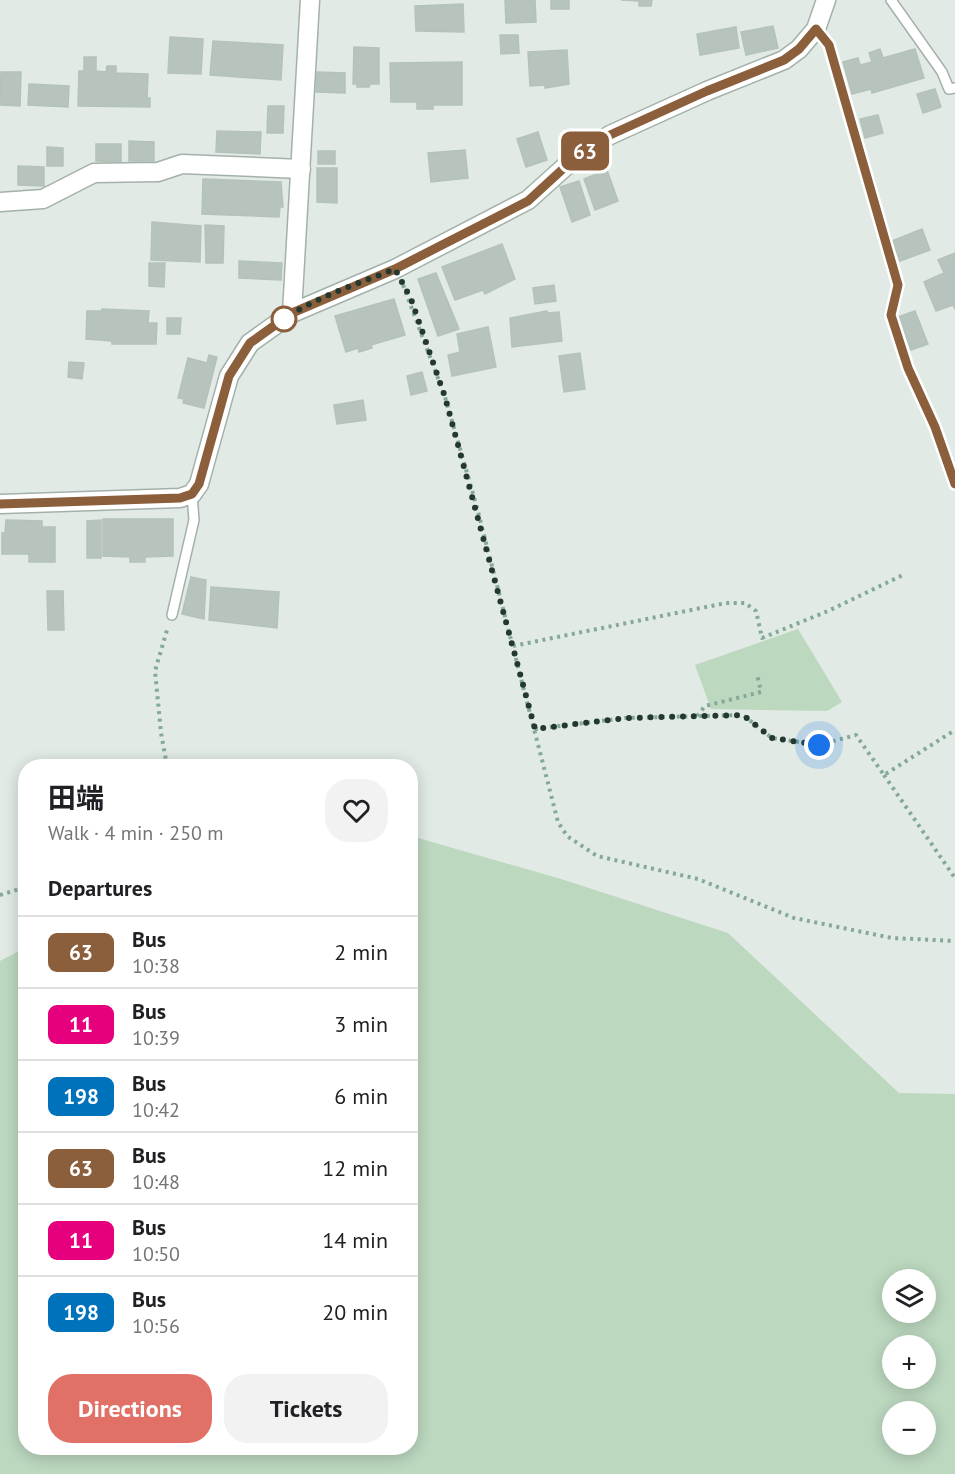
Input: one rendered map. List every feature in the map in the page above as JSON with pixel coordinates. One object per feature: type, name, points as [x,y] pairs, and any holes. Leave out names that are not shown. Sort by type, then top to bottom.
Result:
[{"type":"street","points":[[292,313],[310,0]]},
{"type":"street","points":[[0,504],[121,502],[180,498],[192,494],[199,484],[229,376],[250,343],[292,313],[395,269],[528,201],[577,156],[610,135],[707,91],[784,60],[799,49],[816,29],[826,0]]},
{"type":"street","points":[[0,202],[43,199],[94,173],[158,172],[182,164],[301,169]]},
{"type":"lane","points":[[891,0],[952,88]]},
{"type":"lane","points":[[816,29],[829,45],[898,285],[891,315],[908,368],[935,427],[955,484]]},
{"type":"lane","points":[[172,615],[194,520],[192,494]]},
{"type":"path","points":[[395,269],[411,299],[445,397],[558,822],[567,836],[586,851],[652,871],[698,879],[794,918],[892,938],[955,941]]},
{"type":"path","points":[[513,646],[726,603],[745,603],[756,611],[762,638],[828,611],[903,575]]},
{"type":"path","points":[[166,759],[155,671],[172,615]]},
{"type":"path","points":[[696,716],[705,706],[761,692],[757,674]]},
{"type":"path","points":[[535,729],[626,718],[743,715],[772,738],[819,745],[856,735],[955,878]]},
{"type":"path","points":[[884,775],[955,730]]},
{"type":"path","points":[[0,895],[18,889]]},
{"type":"green space","points":[[798,629],[842,702],[827,711],[711,709],[695,665]]},
{"type":"green space","points":[[418,838],[561,879],[728,933],[899,1093],[955,1094],[955,1474],[0,1474],[0,961],[18,952],[18,1455],[418,1455]]},
{"type":"building","points":[[505,0],[535,0],[536,22],[506,23]]},
{"type":"building","points":[[551,0],[569,0],[569,9],[551,9]]},
{"type":"building","points":[[621,0],[652,0],[651,6],[639,6],[639,1]]},
{"type":"building","points":[[463,4],[464,32],[416,31],[415,6]]},
{"type":"building","points":[[773,26],[778,48],[746,55],[741,32]]},
{"type":"building","points":[[736,27],[739,48],[700,55],[697,34]]},
{"type":"building","points":[[500,35],[518,35],[519,53],[501,54]]},
{"type":"building","points":[[170,37],[203,39],[201,74],[168,73]]},
{"type":"building","points":[[213,41],[283,45],[281,80],[210,75]]},
{"type":"building","points":[[354,47],[379,48],[379,84],[357,87],[357,84],[353,84]]},
{"type":"building","points":[[880,49],[883,58],[915,49],[924,78],[872,93],[871,89],[852,94],[843,62],[858,58],[860,65],[872,62],[869,53]]},
{"type":"building","points":[[567,50],[569,84],[545,88],[545,85],[530,86],[528,52]]},
{"type":"building","points":[[84,57],[96,57],[96,71],[106,72],[107,66],[116,66],[116,73],[148,74],[147,98],[150,98],[150,107],[78,106],[79,71],[84,71]]},
{"type":"building","points":[[462,62],[462,105],[433,105],[433,109],[417,109],[417,102],[391,102],[390,63]]},
{"type":"building","points":[[1,72],[21,72],[20,106],[0,105]]},
{"type":"building","points":[[317,72],[345,73],[345,93],[316,92]]},
{"type":"building","points":[[29,84],[69,86],[68,107],[28,105]]},
{"type":"building","points":[[935,89],[941,107],[923,113],[917,94]]},
{"type":"building","points":[[268,106],[284,106],[283,133],[267,133]]},
{"type":"building","points":[[878,115],[883,133],[865,138],[860,119]]},
{"type":"building","points":[[217,131],[261,132],[260,154],[216,152]]},
{"type":"building","points":[[538,132],[547,160],[526,167],[517,139]]},
{"type":"building","points":[[129,141],[154,142],[154,161],[129,161]]},
{"type":"building","points":[[96,144],[121,144],[121,162],[96,161]]},
{"type":"building","points":[[47,147],[63,148],[63,166],[47,166]]},
{"type":"building","points":[[465,150],[468,178],[431,182],[428,153]]},
{"type":"building","points":[[318,151],[335,151],[335,164],[318,164]]},
{"type":"building","points":[[18,166],[44,167],[44,186],[18,185]]},
{"type":"building","points":[[317,168],[337,168],[337,203],[317,202]]},
{"type":"building","points":[[607,170],[618,201],[595,210],[584,179]]},
{"type":"building","points":[[203,179],[281,182],[283,207],[280,207],[279,217],[202,214]]},
{"type":"building","points":[[579,181],[590,215],[572,222],[560,187]]},
{"type":"building","points":[[152,222],[201,226],[200,262],[151,260]]},
{"type":"building","points":[[205,225],[224,226],[223,263],[206,263]]},
{"type":"building","points":[[922,229],[930,250],[900,261],[892,241]]},
{"type":"building","points":[[502,244],[515,279],[485,294],[483,290],[455,300],[442,267]]},
{"type":"building","points":[[955,253],[955,309],[953,305],[936,311],[924,282],[944,273],[938,260]]},
{"type":"building","points":[[239,261],[282,263],[281,280],[239,278]]},
{"type":"building","points":[[149,263],[165,263],[164,287],[149,286]]},
{"type":"building","points":[[436,273],[459,329],[438,336],[418,279]]},
{"type":"building","points":[[554,285],[556,301],[535,304],[533,288]]},
{"type":"building","points":[[394,299],[405,335],[371,345],[372,348],[359,352],[358,348],[346,352],[335,316]]},
{"type":"building","points":[[102,309],[149,311],[148,323],[157,323],[156,344],[112,344],[112,341],[86,339],[87,311],[102,311]]},
{"type":"building","points":[[547,311],[547,313],[559,312],[562,341],[512,347],[510,318]]},
{"type":"building","points":[[915,311],[928,344],[911,350],[898,317]]},
{"type":"building","points":[[167,318],[181,318],[180,334],[167,334]]},
{"type":"building","points":[[488,327],[496,367],[452,376],[448,355],[460,352],[457,334]]},
{"type":"building","points":[[580,353],[585,389],[564,392],[559,356]]},
{"type":"building","points":[[209,355],[217,357],[204,408],[183,403],[184,399],[178,398],[188,358],[207,363]]},
{"type":"building","points":[[69,362],[84,363],[82,379],[68,377]]},
{"type":"building","points":[[422,372],[427,391],[411,395],[407,376]]},
{"type":"building","points":[[363,400],[366,420],[337,424],[334,405]]},
{"type":"building","points":[[103,519],[173,519],[173,556],[145,557],[145,562],[130,562],[130,557],[103,556]]},
{"type":"building","points":[[6,520],[42,521],[42,527],[55,527],[55,562],[29,562],[29,554],[2,554],[2,533],[5,533]]},
{"type":"building","points":[[101,520],[101,558],[87,558],[87,521]]},
{"type":"building","points":[[191,577],[206,580],[204,619],[182,614]]},
{"type":"building","points":[[211,587],[279,592],[277,628],[209,620]]},
{"type":"building","points":[[47,591],[63,591],[64,630],[48,630]]},
{"type":"bus line","name":"63","points":[[0,504],[109,502],[180,498],[192,494],[199,484],[229,376],[250,343],[292,313],[395,269],[528,201],[577,156],[610,135],[707,91],[784,60],[799,49],[816,29],[829,45],[898,285],[891,315],[908,368],[935,427],[955,484]]},
{"type":"route","points":[[284,319],[278,323],[292,313],[333,294],[395,269],[411,299],[445,397],[476,504],[535,729],[626,718],[743,715],[772,738],[819,745]]}]
